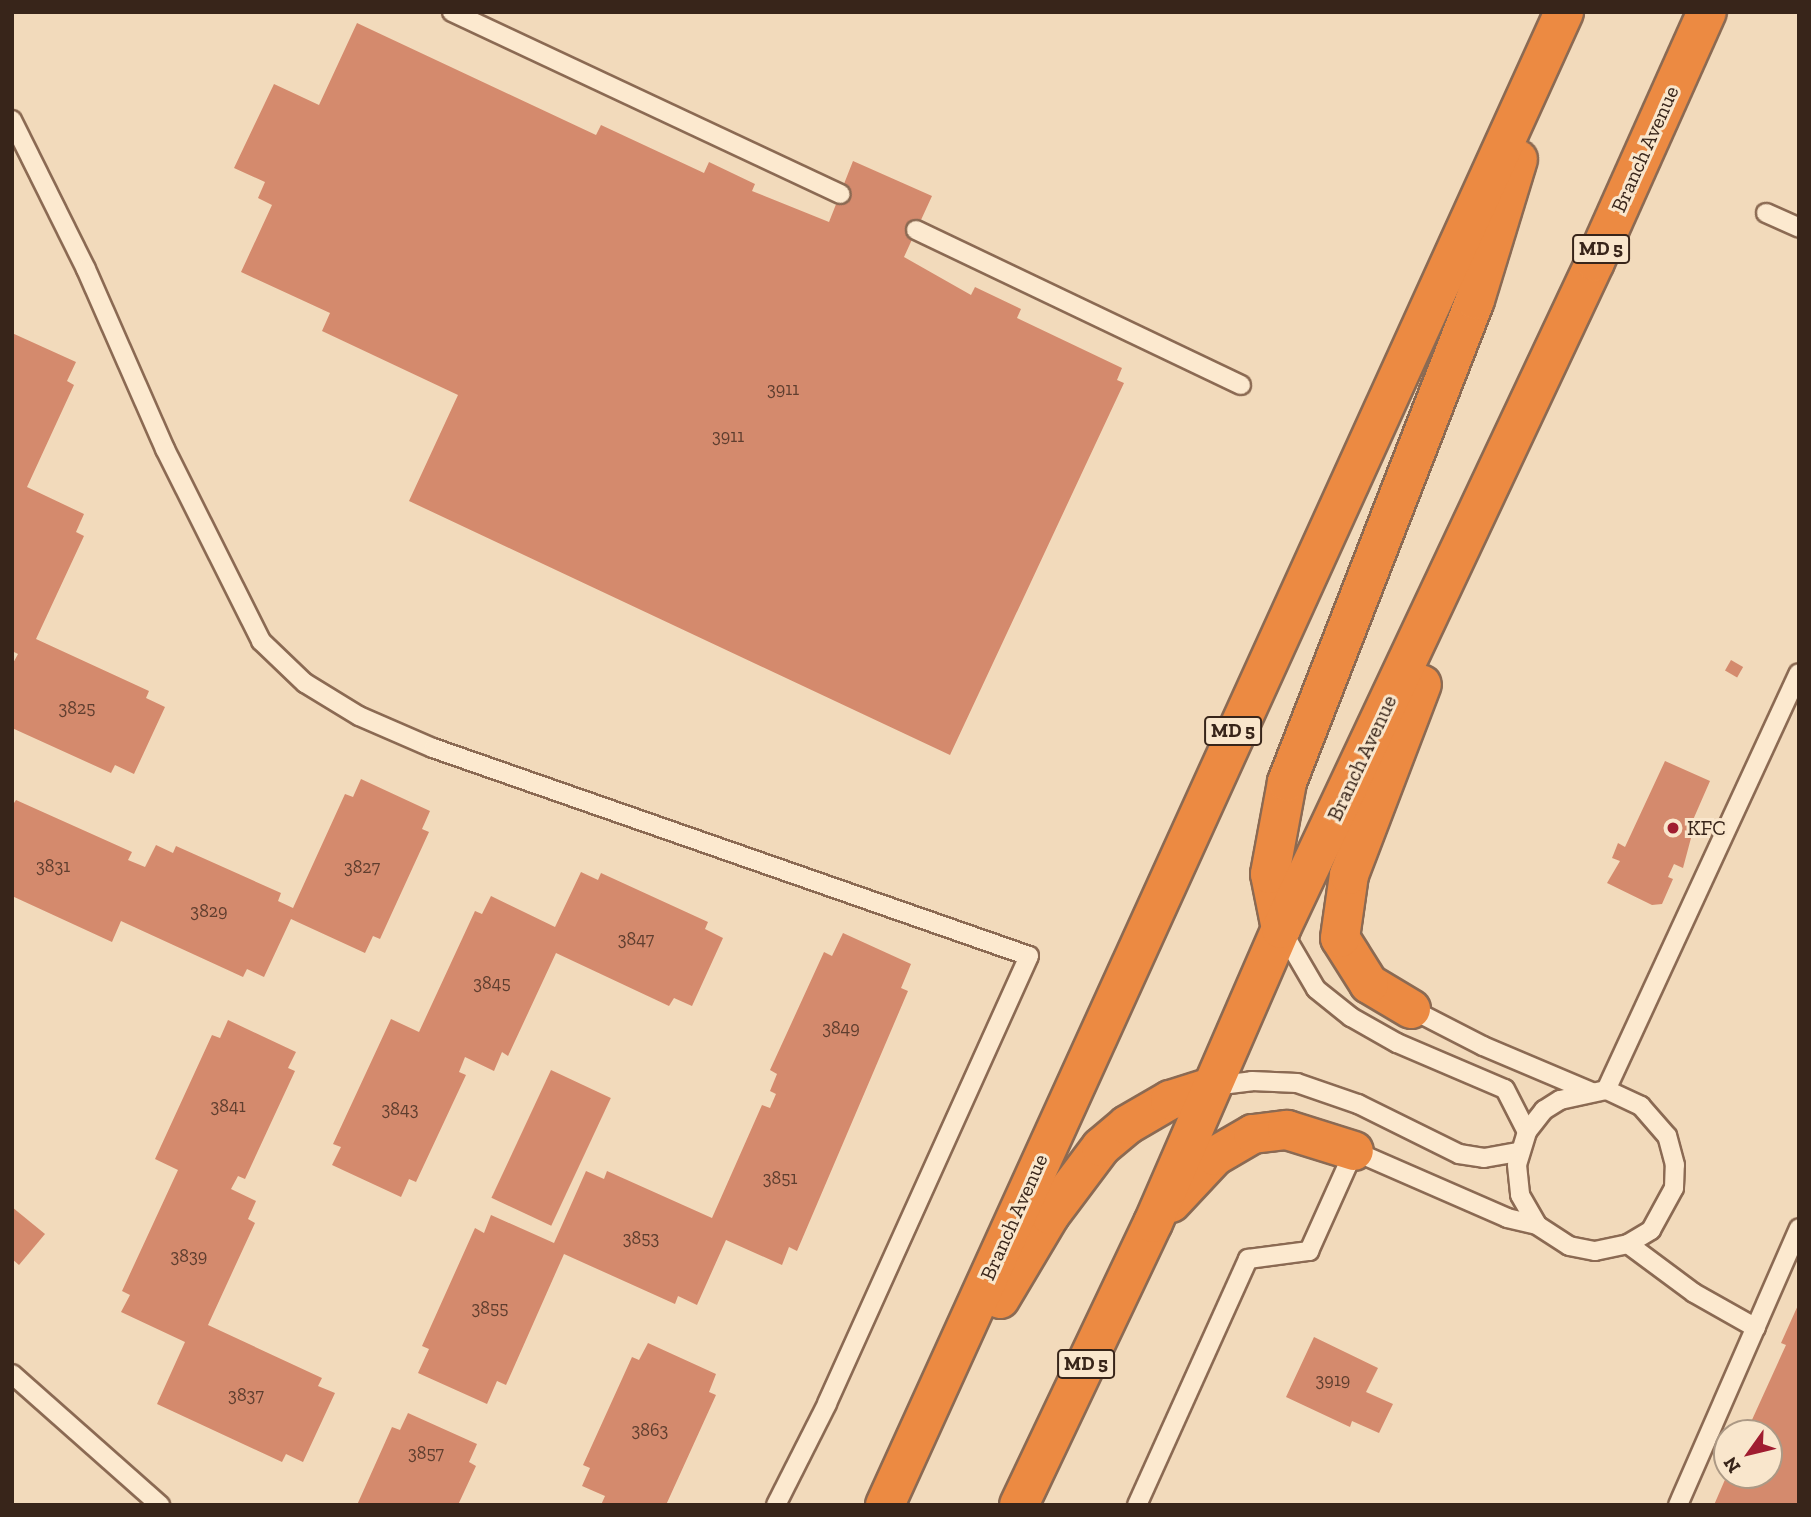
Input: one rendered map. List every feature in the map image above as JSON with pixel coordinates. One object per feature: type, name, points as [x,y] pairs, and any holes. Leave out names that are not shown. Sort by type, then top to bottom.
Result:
[{"type":"highway","name":"Branch Avenue","points":[[1019,1505],[1153,1223],[1281,929],[1491,483],[1706,12]]},
{"type":"highway","name":"Branch Avenue","points":[[884,1505],[1352,470],[1562,18]]},
{"type":"highway","points":[[1281,929],[1270,874],[1287,782],[1475,300],[1562,18]]},
{"type":"highway","points":[[1411,1009],[1369,984],[1340,938],[1349,876],[1491,483]]},
{"type":"highway","points":[[908,1452],[1079,1173],[1127,1125],[1170,1100],[1211,1087]]},
{"type":"highway","points":[[1153,1223],[1215,1156],[1253,1134],[1287,1130],[1354,1151]]},
{"type":"lane","points":[[452,12],[842,194]]},
{"type":"lane","points":[[12,120],[86,269],[165,449],[261,641],[305,683],[359,716],[433,748],[1029,956],[832,1391],[776,1505]]},
{"type":"lane","points":[[1766,213],[1799,228]]},
{"type":"lane","points":[[916,230],[1241,385]]},
{"type":"lane","points":[[1599,1091],[1799,673]]},
{"type":"lane","points":[[1281,929],[1316,989],[1351,1017],[1397,1043],[1505,1089],[1527,1132]]},
{"type":"lane","points":[[1137,1505],[1248,1259],[1309,1251],[1354,1151],[1507,1218],[1537,1225],[1569,1247],[1595,1251],[1628,1244],[1661,1218],[1674,1188],[1675,1165],[1667,1136],[1641,1106],[1483,1046],[1411,1009]]},
{"type":"lane","points":[[1211,1087],[1252,1081],[1297,1083],[1358,1104],[1459,1154],[1484,1158],[1518,1152]]},
{"type":"lane","points":[[1537,1225],[1520,1195],[1518,1152],[1527,1132],[1560,1100],[1599,1091]]},
{"type":"lane","points":[[1678,1505],[1799,1228]]},
{"type":"lane","points":[[1628,1244],[1694,1293],[1756,1328]]},
{"type":"lane","points":[[12,1374],[160,1505]]},
{"type":"building","points":[[357,23],[596,135],[601,125],[704,173],[709,162],[755,184],[752,191],[829,222],[853,161],[932,196],[904,257],[971,295],[975,287],[1021,309],[1017,318],[1122,368],[1117,380],[1124,383],[950,755],[409,501],[458,395],[322,331],[330,313],[241,272],[272,205],[258,198],[265,182],[234,168],[274,84],[319,105]]},
{"type":"building","points":[[12,333],[76,362],[67,381],[74,385],[27,487],[84,514],[76,532],[84,536],[36,639],[149,691],[146,698],[165,707],[134,774],[115,765],[111,773],[12,728],[12,665],[18,654],[12,651]]},
{"type":"building","points":[[1731,660],[1743,667],[1737,677],[1725,670]]},
{"type":"building","points":[[1665,761],[1710,781],[1686,836],[1691,838],[1683,868],[1674,864],[1668,877],[1673,879],[1662,904],[1652,905],[1607,883],[1620,861],[1612,858],[1618,843],[1625,847]]},
{"type":"building","points":[[361,779],[430,811],[422,829],[429,832],[380,939],[373,936],[365,953],[291,919],[264,977],[247,969],[243,977],[121,921],[112,942],[12,896],[12,806],[16,800],[132,852],[128,860],[145,867],[156,845],[173,853],[176,846],[281,893],[278,901],[293,908],[345,794],[353,797]]},
{"type":"building","points":[[581,872],[598,880],[601,873],[708,922],[705,929],[723,938],[692,1006],[674,998],[669,1006],[556,953],[508,1056],[502,1052],[494,1071],[465,1057],[459,1072],[466,1075],[416,1182],[409,1179],[401,1197],[332,1165],[341,1147],[333,1144],[391,1019],[419,1032],[475,911],[482,914],[491,896],[555,927]]},
{"type":"building","points":[[843,933],[911,964],[901,988],[908,991],[797,1251],[789,1247],[782,1265],[726,1240],[697,1305],[678,1296],[675,1304],[564,1254],[506,1385],[497,1381],[487,1404],[418,1373],[429,1349],[422,1346],[475,1228],[484,1233],[491,1215],[554,1243],[586,1171],[604,1179],[607,1171],[712,1218],[762,1105],[770,1108],[776,1094],[770,1091],[777,1074],[770,1070],[824,952],[832,956]]},
{"type":"building","points":[[228,1020],[296,1052],[288,1068],[295,1071],[245,1179],[238,1176],[231,1189],[256,1201],[248,1219],[255,1223],[208,1325],[322,1378],[318,1386],[335,1393],[303,1462],[286,1454],[282,1462],[157,1404],[185,1342],[121,1312],[130,1295],[122,1291],[178,1170],[155,1159],[212,1035],[220,1038]]},
{"type":"building","points":[[551,1070],[611,1098],[551,1226],[491,1198]]},
{"type":"building","points":[[12,1207],[45,1234],[19,1265],[12,1259]]},
{"type":"building","points":[[1799,1303],[1799,1505],[1714,1505],[1721,1489],[1783,1489],[1783,1419],[1752,1419],[1786,1345],[1781,1343]]},
{"type":"building","points":[[1314,1337],[1378,1368],[1366,1392],[1393,1404],[1379,1433],[1352,1421],[1350,1427],[1286,1397]]},
{"type":"building","points":[[648,1343],[716,1374],[709,1392],[716,1395],[666,1505],[601,1505],[605,1496],[582,1486],[590,1468],[583,1465],[632,1357],[639,1360]]},
{"type":"building","points":[[408,1413],[477,1444],[469,1462],[476,1466],[458,1505],[357,1505],[392,1427],[400,1430]]},
{"type":"place","name":"KFC","points":[[1673,828]]}]
